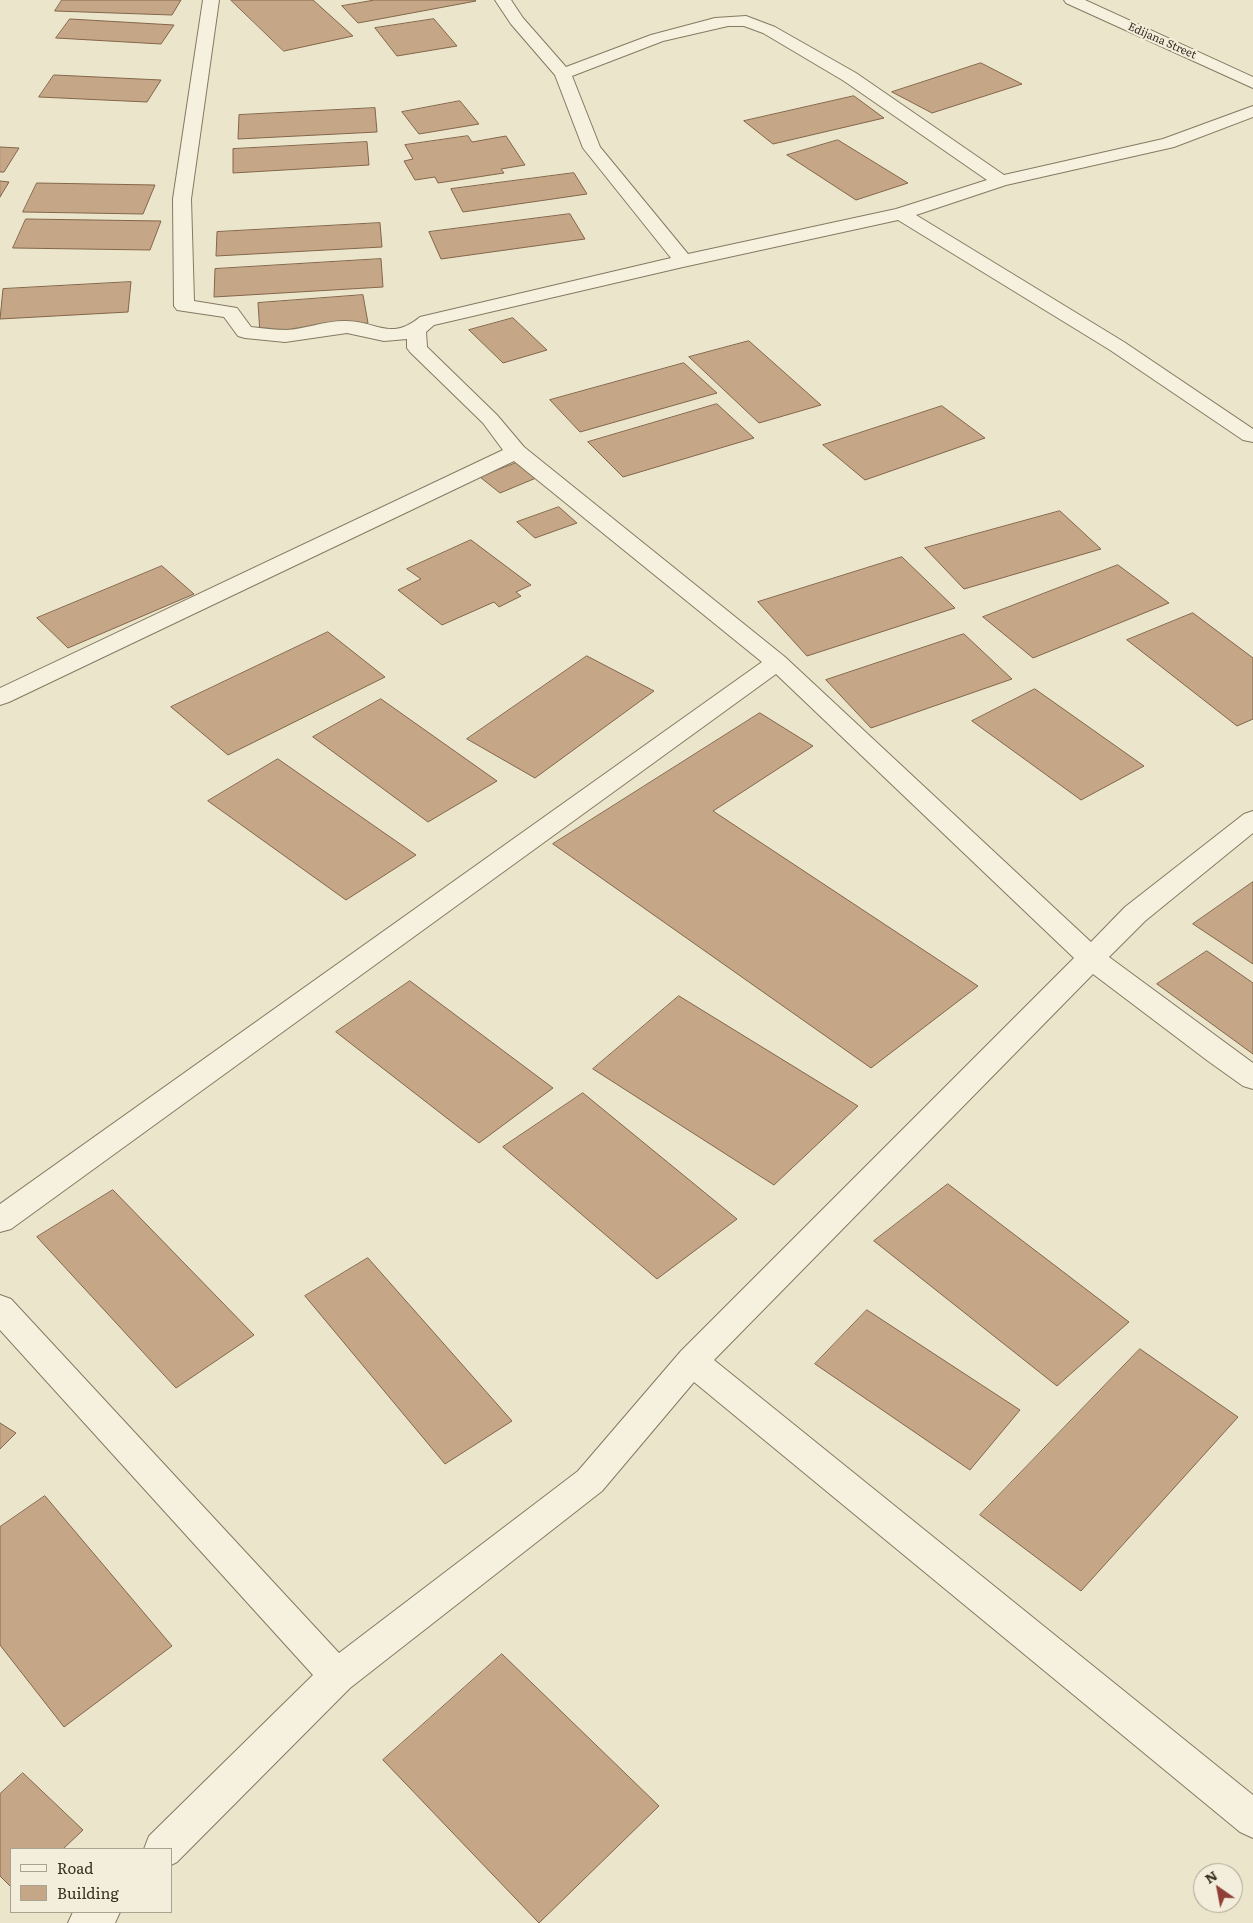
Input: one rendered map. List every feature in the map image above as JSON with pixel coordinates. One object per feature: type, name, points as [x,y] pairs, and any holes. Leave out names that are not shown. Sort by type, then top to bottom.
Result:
[{"type":"street","points":[[211,0],[182,199],[184,306],[230,312],[245,332],[286,336],[347,327],[384,335],[402,334],[416,330],[427,321],[682,261],[902,214],[1001,181],[1168,142],[1253,111]]},
{"type":"street","points":[[503,0],[517,21],[563,74],[592,148],[682,261]]},
{"type":"street","name":"Edijana Street","points":[[1072,0],[1253,82]]},
{"type":"street","points":[[563,74],[657,38],[728,20],[746,21],[769,30],[850,77],[1001,181]]},
{"type":"street","points":[[902,214],[1117,346],[1250,436]]},
{"type":"street","points":[[416,330],[418,348],[490,419],[516,452],[777,662],[1091,958],[1218,1054],[1253,1078]]},
{"type":"street","points":[[0,697],[516,452]]},
{"type":"street","points":[[0,1220],[777,662]]},
{"type":"street","points":[[164,1848],[337,1676],[590,1481],[692,1361],[1135,914],[1253,820]]},
{"type":"street","points":[[0,1308],[337,1676]]},
{"type":"street","points":[[692,1361],[1253,1819]]},
{"type":"street","points":[[88,1923],[99,1913]]},
{"type":"building","points":[[62,0],[181,0],[172,15],[55,11]]},
{"type":"building","points":[[231,0],[313,0],[353,36],[284,51]]},
{"type":"building","points":[[375,0],[476,1],[358,23],[342,6]]},
{"type":"building","points":[[70,19],[174,25],[161,44],[56,38]]},
{"type":"building","points":[[434,19],[457,46],[397,56],[375,28]]},
{"type":"building","points":[[981,63],[1022,84],[932,113],[892,92]]},
{"type":"building","points":[[54,75],[161,80],[147,102],[39,97]]},
{"type":"building","points":[[854,96],[884,118],[773,144],[744,121]]},
{"type":"building","points":[[460,101],[479,124],[419,134],[402,112]]},
{"type":"building","points":[[375,108],[377,132],[238,139],[239,115]]},
{"type":"building","points":[[468,136],[472,142],[506,136],[525,165],[501,169],[504,173],[438,183],[435,177],[415,180],[404,161],[413,159],[405,145]]},
{"type":"building","points":[[838,140],[908,183],[856,200],[787,155]]},
{"type":"building","points":[[367,142],[369,165],[233,173],[233,149]]},
{"type":"building","points":[[0,147],[19,148],[4,172],[0,172]]},
{"type":"building","points":[[574,173],[587,194],[463,212],[451,189]]},
{"type":"building","points":[[0,181],[9,182],[0,197]]},
{"type":"building","points":[[37,183],[155,185],[143,214],[23,212]]},
{"type":"building","points":[[570,214],[585,239],[441,259],[429,232]]},
{"type":"building","points":[[26,219],[161,221],[150,250],[13,248]]},
{"type":"building","points":[[380,223],[382,247],[216,256],[217,232]]},
{"type":"building","points":[[381,259],[383,287],[214,297],[215,269]]},
{"type":"building","points":[[131,282],[128,312],[0,319],[3,289]]},
{"type":"building","points":[[363,295],[368,323],[260,333],[258,303]]},
{"type":"building","points":[[513,318],[547,350],[503,363],[469,330]]},
{"type":"building","points":[[749,341],[821,405],[759,423],[689,357]]},
{"type":"building","points":[[684,363],[717,393],[580,432],[550,400]]},
{"type":"building","points":[[717,404],[754,438],[623,477],[588,442]]},
{"type":"building","points":[[942,406],[985,438],[865,480],[823,445]]},
{"type":"building","points":[[516,463],[536,478],[500,493],[480,477]]},
{"type":"building","points":[[559,507],[577,523],[535,538],[517,522]]},
{"type":"building","points":[[1060,511],[1101,549],[964,589],[925,548]]},
{"type":"building","points":[[471,540],[531,585],[516,592],[521,596],[499,607],[494,602],[442,625],[398,590],[421,579],[407,569]]},
{"type":"building","points":[[902,557],[955,608],[807,656],[758,602]]},
{"type":"building","points":[[1118,565],[1169,603],[1033,658],[983,617]]},
{"type":"building","points":[[162,566],[194,594],[68,648],[37,618]]},
{"type":"building","points":[[1193,613],[1253,658],[1253,719],[1237,726],[1127,640]]},
{"type":"building","points":[[328,632],[385,677],[228,755],[171,707]]},
{"type":"building","points":[[964,634],[1012,679],[871,728],[826,680]]},
{"type":"building","points":[[587,656],[654,691],[535,778],[467,739]]},
{"type":"building","points":[[1035,689],[1144,766],[1081,800],[972,721]]},
{"type":"building","points":[[381,699],[497,781],[428,822],[313,737]]},
{"type":"building","points":[[760,713],[813,746],[713,811],[978,986],[871,1068],[553,844]]},
{"type":"building","points":[[278,759],[416,855],[346,900],[208,801]]},
{"type":"building","points":[[1253,882],[1253,964],[1193,924]]},
{"type":"building","points":[[1207,951],[1253,983],[1253,1054],[1157,984]]},
{"type":"building","points":[[410,981],[553,1088],[479,1143],[336,1032]]},
{"type":"building","points":[[679,996],[858,1106],[774,1185],[593,1069]]},
{"type":"building","points":[[583,1093],[737,1219],[657,1279],[503,1147]]},
{"type":"building","points":[[948,1184],[1129,1322],[1057,1386],[874,1241]]},
{"type":"building","points":[[113,1190],[254,1335],[176,1388],[37,1237]]},
{"type":"building","points":[[368,1258],[512,1421],[445,1464],[305,1296]]},
{"type":"building","points":[[867,1310],[1020,1410],[970,1470],[815,1364]]},
{"type":"building","points":[[1140,1349],[1238,1417],[1081,1591],[980,1515]]},
{"type":"building","points":[[0,1423],[16,1433],[0,1449]]},
{"type":"building","points":[[45,1496],[172,1646],[64,1727],[0,1645],[0,1527]]},
{"type":"building","points":[[502,1654],[659,1806],[539,1923],[383,1760]]},
{"type":"building","points":[[23,1773],[83,1830],[64,1848],[10,1848],[10,1886],[0,1876],[0,1794]]}]
